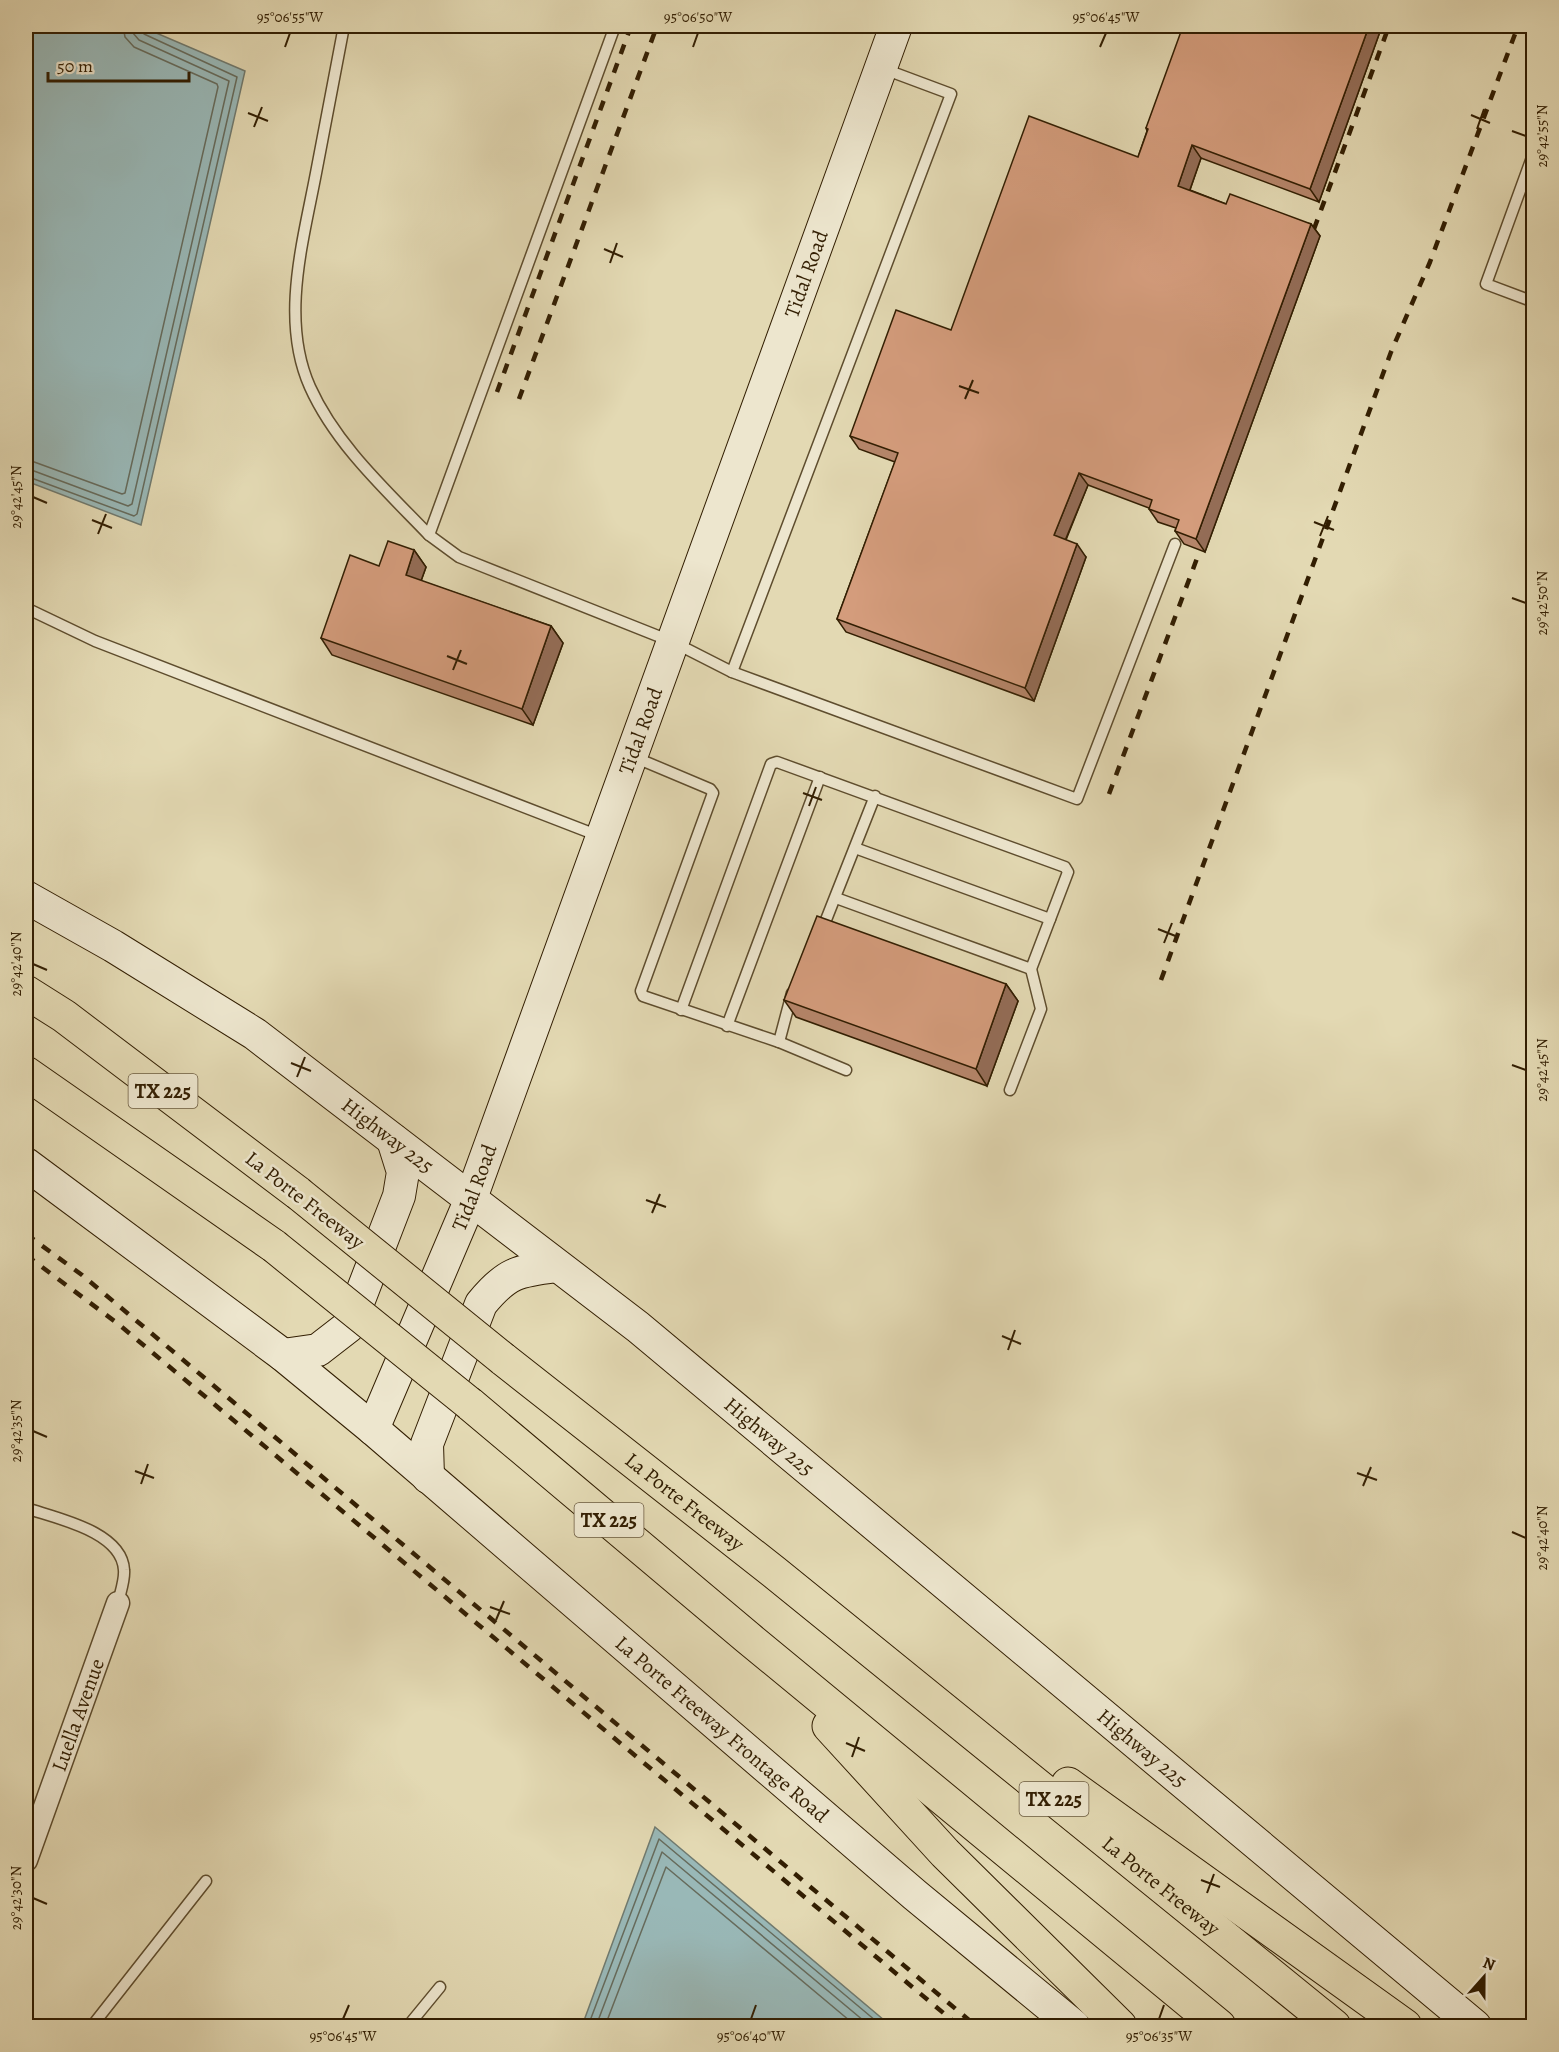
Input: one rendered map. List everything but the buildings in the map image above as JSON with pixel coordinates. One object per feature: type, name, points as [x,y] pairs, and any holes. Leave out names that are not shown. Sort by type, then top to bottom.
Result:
[{"type":"highway","name":"La Porte Freeway","points":[[26,992],[64,1016],[298,1193],[503,1359],[774,1572],[1334,2026]]},
{"type":"highway","name":"TX 225","points":[[26,1073],[274,1246],[470,1404],[747,1637],[1219,2026]]},
{"type":"highway","points":[[774,1572],[1405,2026]]},
{"type":"highway","points":[[747,1637],[945,1852],[1120,2026]]},
{"type":"main road","name":"Tidal Road","points":[[373,1429],[470,1201],[896,26]]},
{"type":"main road","name":"Highway 225","points":[[26,897],[113,946],[255,1034],[470,1201],[638,1327],[1475,2026]]},
{"type":"main road","points":[[283,1355],[318,1350],[349,1326],[399,1196],[402,1172],[393,1140]]},
{"type":"main road","points":[[26,1164],[283,1355],[373,1429]]},
{"type":"main road","points":[[428,1477],[427,1444],[481,1304],[496,1285],[519,1271],[557,1266]]},
{"type":"main road","name":"La Porte Freeway Frontage Road","points":[[373,1429],[906,1888],[1074,2026]]},
{"type":"street","name":"Luella Avenue","points":[[26,1860],[29,1835],[118,1603]]},
{"type":"lane","points":[[344,26],[296,279],[298,347],[310,387],[334,429],[377,481],[429,536],[459,557],[673,642],[732,672],[1077,799],[1175,544]]},
{"type":"lane","points":[[429,536],[615,26]]},
{"type":"lane","points":[[732,672],[951,94],[881,67]]},
{"type":"lane","points":[[1533,152],[1486,284],[1533,302]]},
{"type":"lane","points":[[26,608],[95,641],[603,837]]},
{"type":"lane","points":[[631,756],[710,789],[713,793],[641,991],[643,996],[779,1042],[846,1070]]},
{"type":"lane","points":[[681,1010],[771,764],[777,762],[1065,867],[1068,872],[1031,969],[1041,1009],[1010,1090]]},
{"type":"lane","points":[[727,1026],[820,777]]},
{"type":"lane","points":[[816,941],[836,898],[875,796]]},
{"type":"lane","points":[[855,849],[1050,919]]},
{"type":"lane","points":[[836,898],[1031,969]]},
{"type":"lane","points":[[779,1042],[796,984]]},
{"type":"lane","points":[[26,1508],[84,1527],[103,1538],[117,1550],[124,1570],[118,1603]]},
{"type":"lane","points":[[92,2026],[206,1881]]},
{"type":"lane","points":[[408,2026],[440,1987]]},
{"type":"water","points":[[33,26],[140,26],[245,71],[141,525],[26,481],[26,46]]},
{"type":"water","points":[[655,1827],[891,2026],[582,2026]]},
{"type":"railway","points":[[497,392],[631,26]]},
{"type":"railway","points":[[519,399],[657,26]]},
{"type":"railway","points":[[1314,229],[1389,26]]},
{"type":"railway","points":[[1161,980],[1391,352],[1430,262],[1518,26]]},
{"type":"railway","points":[[1109,794],[1199,553]]},
{"type":"railway","points":[[26,1234],[82,1275],[976,2026]]},
{"type":"railway","points":[[26,1255],[117,1323],[959,2026]]}]
